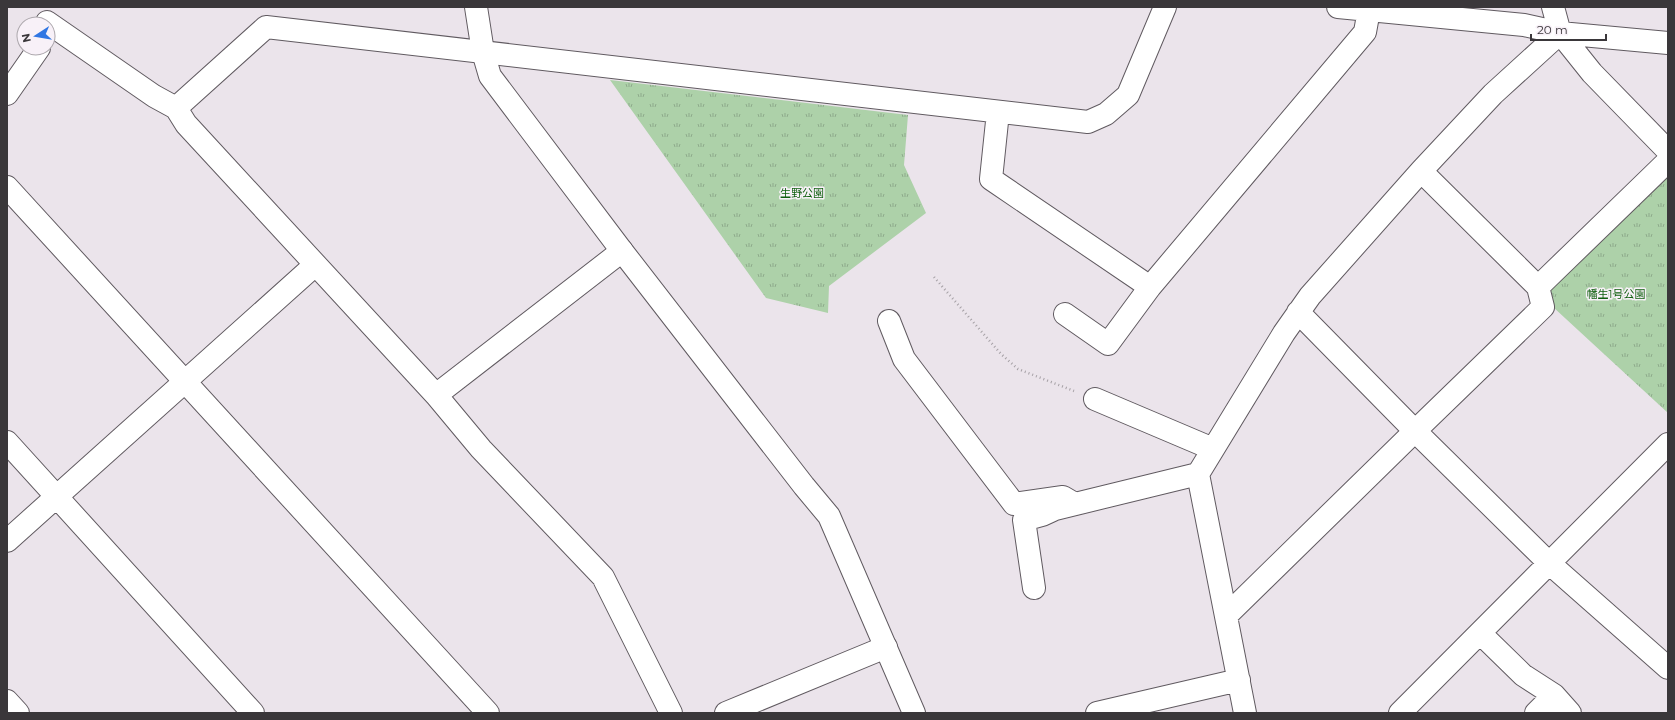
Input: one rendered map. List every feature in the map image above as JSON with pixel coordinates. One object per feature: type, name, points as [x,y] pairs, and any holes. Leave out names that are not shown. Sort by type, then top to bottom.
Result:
[{"type":"street","points":[[476,7],[483,52],[490,76],[622,250],[804,486],[829,516],[914,713]]},
{"type":"street","points":[[176,108],[266,27],[1088,122],[1106,114],[1128,95],[1165,7]]},
{"type":"street","points":[[1338,7],[1524,25],[1560,33],[1668,43]]},
{"type":"street","points":[[1553,7],[1560,33],[1592,73],[1668,151]]},
{"type":"street","points":[[1065,314],[1108,344],[1150,287],[1365,32],[1369,10]]},
{"type":"street","points":[[56,25],[154,96],[176,108],[186,124],[436,395],[481,449],[603,577],[671,713]]},
{"type":"street","points":[[1245,713],[1198,474],[1298,312],[1310,296],[1421,171],[1493,94],[1560,33]]},
{"type":"street","points":[[7,94],[33,56]]},
{"type":"street","points":[[998,112],[991,179],[1150,287]]},
{"type":"street","points":[[1538,287],[1668,161]]},
{"type":"street","points":[[1226,616],[1414,431],[1543,307],[1538,287],[1421,171]]},
{"type":"street","points":[[7,187],[488,713]]},
{"type":"street","points":[[436,395],[622,250]]},
{"type":"street","points":[[7,541],[315,265]]},
{"type":"street","points":[[1298,312],[1414,431],[1549,563],[1668,668]]},
{"type":"street","points":[[889,320],[904,359],[1014,504],[1063,497],[1075,504]]},
{"type":"street","points":[[1095,399],[1213,449]]},
{"type":"street","points":[[7,442],[253,713]]},
{"type":"street","points":[[1400,713],[1668,444]]},
{"type":"street","points":[[1034,588],[1024,520],[1042,515],[1055,509],[1198,474]]},
{"type":"street","points":[[1480,633],[1523,675],[1554,695],[1570,713]]},
{"type":"street","points":[[726,713],[886,647]]},
{"type":"street","points":[[1097,713],[1239,680]]},
{"type":"street","points":[[1536,713],[1554,695]]},
{"type":"street","points":[[7,701],[18,713]]},
{"type":"path","points":[[934,277],[1001,354],[1018,369],[1095,399]]},
{"type":"green space","name":"生野公園","points":[[610,80],[908,115],[904,165],[926,213],[829,286],[828,313],[766,298]]},
{"type":"green space","name":"幡生1号公園","points":[[1659,178],[1668,179],[1668,413],[1553,307],[1550,286]]}]
